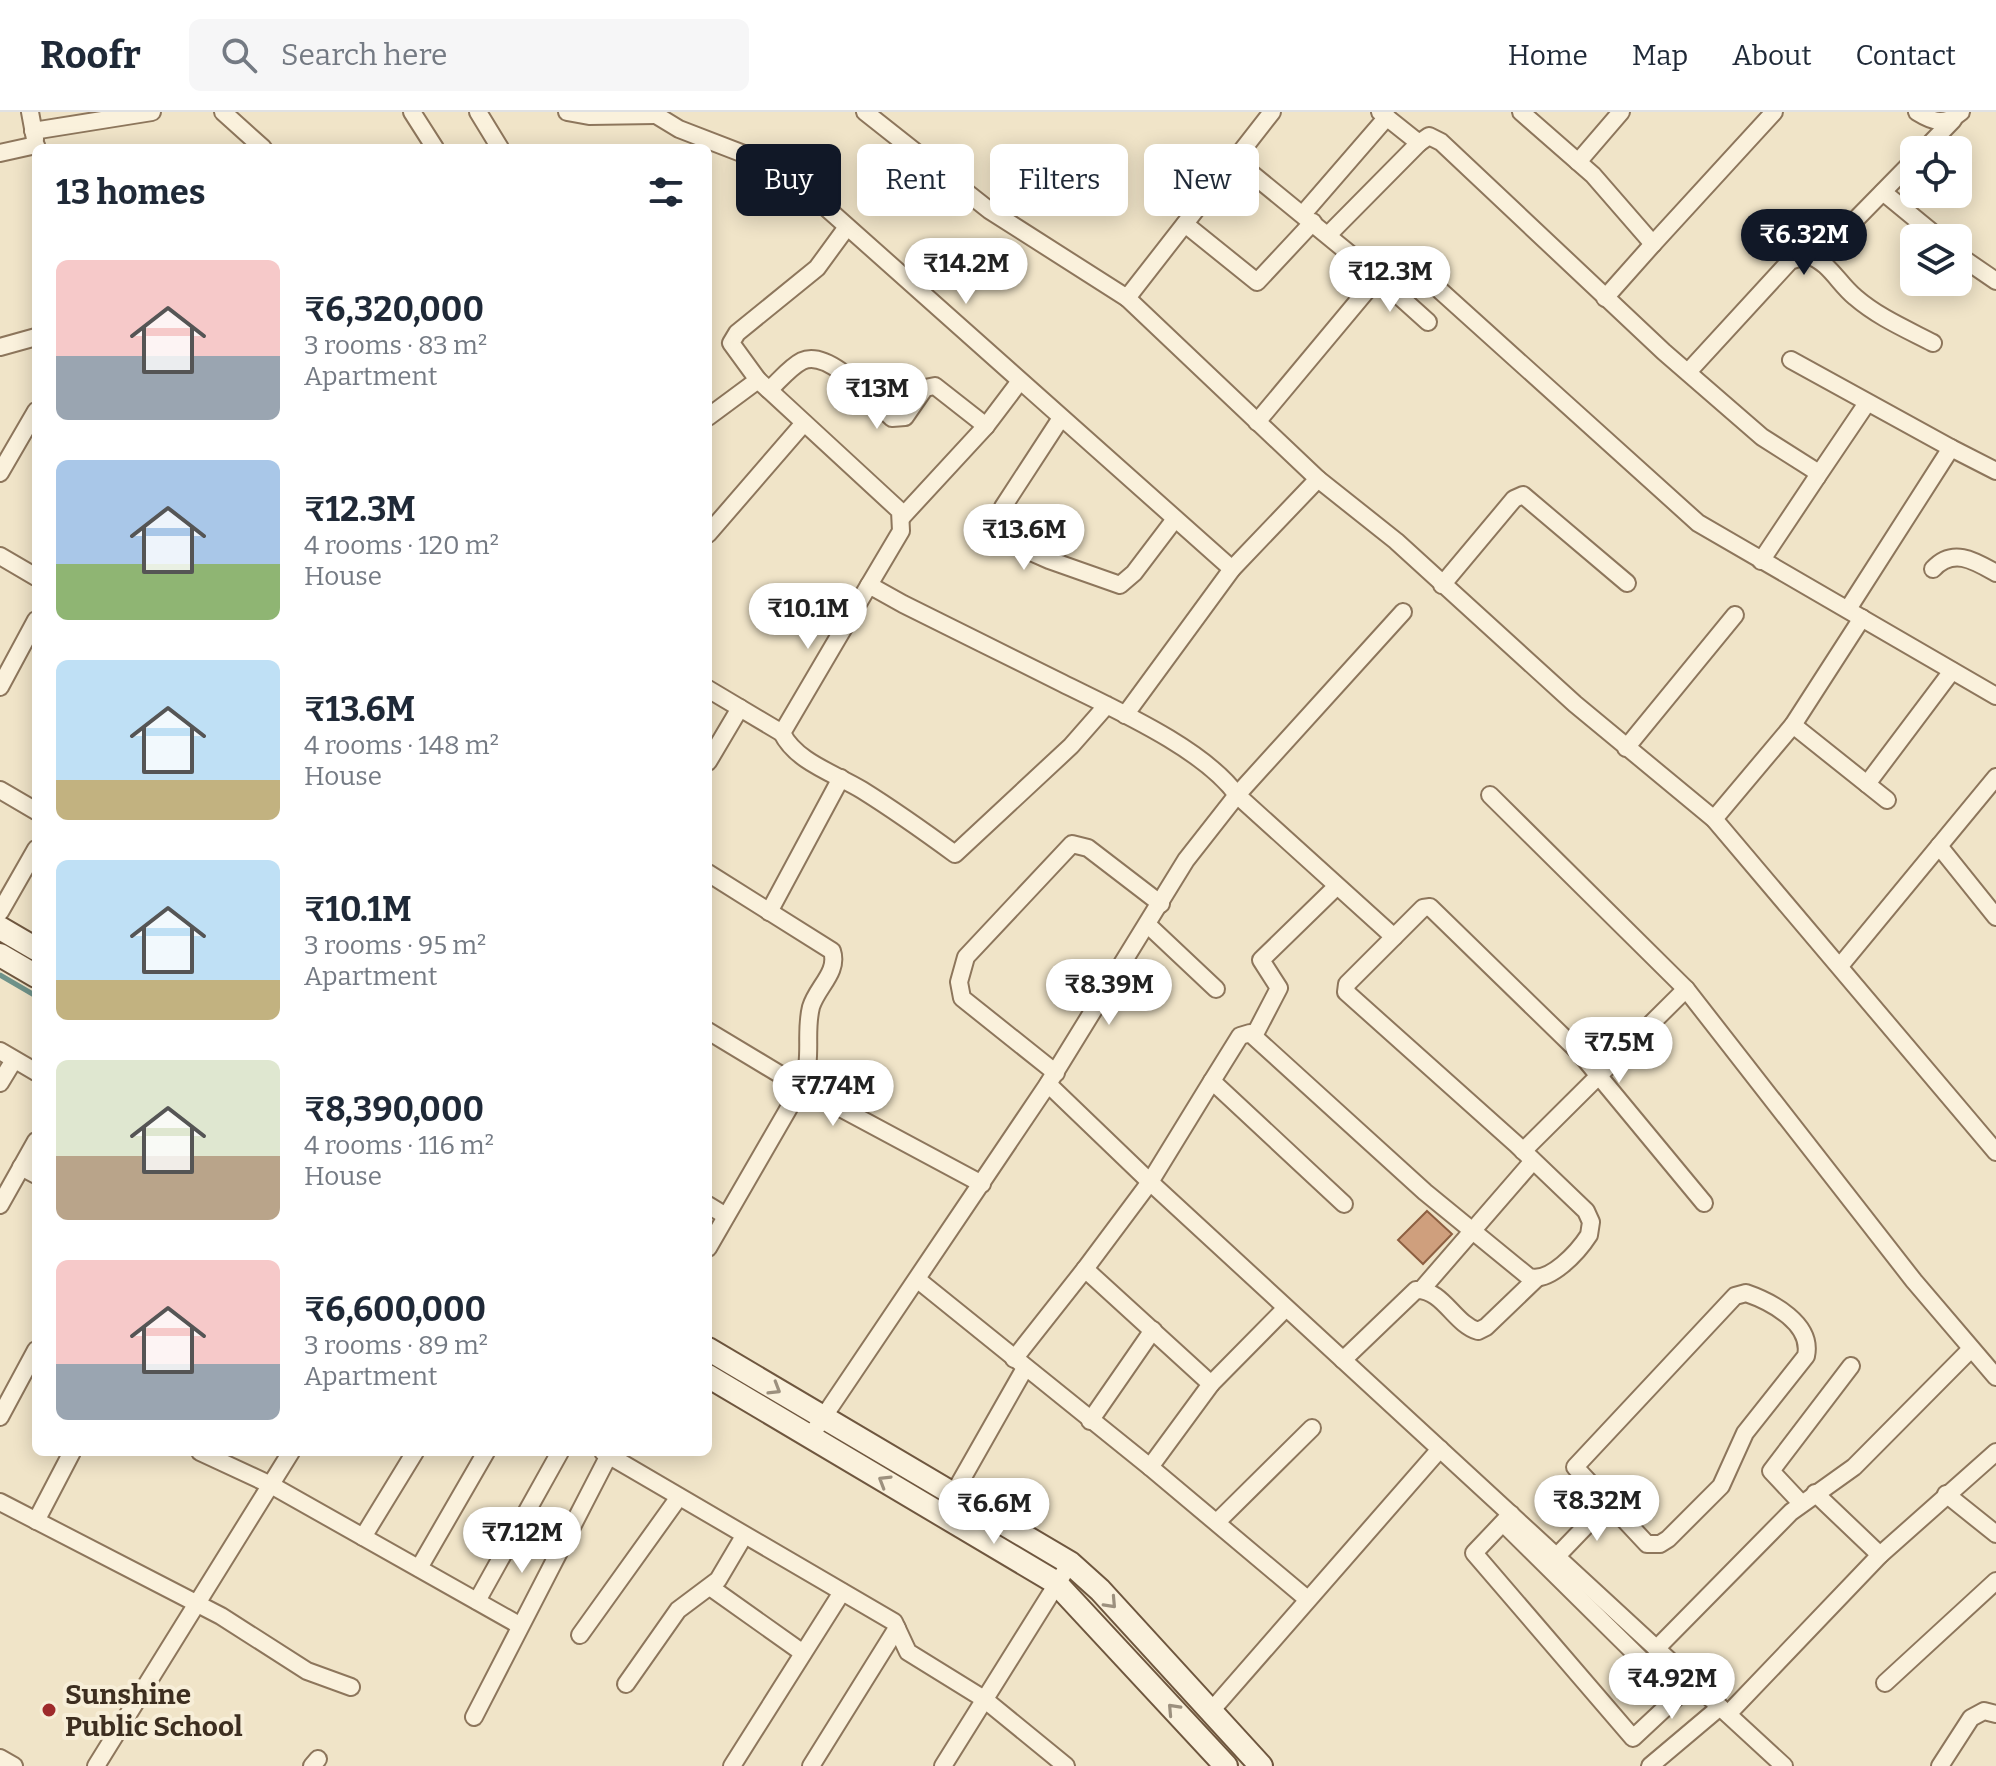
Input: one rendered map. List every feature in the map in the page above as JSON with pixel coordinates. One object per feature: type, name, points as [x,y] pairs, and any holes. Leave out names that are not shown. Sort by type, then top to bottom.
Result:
[{"type":"street","points":[[30,112],[35,141]]},
{"type":"street","points":[[0,153],[35,141],[152,112]]},
{"type":"street","points":[[223,112],[259,144]]},
{"type":"street","points":[[412,112],[432,144]]},
{"type":"street","points":[[478,112],[498,144]]},
{"type":"street","points":[[567,112],[589,116],[653,114],[679,129],[762,161],[813,196],[1232,569]]},
{"type":"street","points":[[865,112],[989,210],[1127,298],[1318,479],[1396,541],[1626,748],[1714,819],[1996,1152]]},
{"type":"street","points":[[1247,144],[1272,112]]},
{"type":"street","points":[[1521,112],[1578,162],[1653,244]]},
{"type":"street","points":[[1578,162],[1621,112]]},
{"type":"street","points":[[1605,298],[1774,112]]},
{"type":"street","points":[[1917,112],[1937,122],[1959,114]]},
{"type":"street","points":[[1938,136],[1959,114]]},
{"type":"street","points":[[1185,224],[1257,282],[1383,115],[1419,143]]},
{"type":"street","points":[[1329,234],[1429,136],[1441,142],[1605,298],[1688,372],[1762,437],[1805,462],[1817,477]]},
{"type":"street","points":[[1817,259],[1900,174]]},
{"type":"street","points":[[1259,179],[1329,234],[1334,244],[1378,277],[1428,322]]},
{"type":"street","points":[[1883,192],[1922,224]]},
{"type":"street","points":[[1127,298],[1191,216]]},
{"type":"street","points":[[782,733],[901,531],[902,517],[896,506],[763,385],[734,350],[732,338],[817,268],[847,227]]},
{"type":"street","points":[[1688,372],[1790,261],[1808,255],[1817,259],[1869,308],[1933,343]]},
{"type":"street","points":[[1257,422],[1378,277],[1397,261],[1408,262],[1681,511],[1761,561],[1996,696]]},
{"type":"street","points":[[1972,265],[1996,281]]},
{"type":"street","points":[[0,347],[32,338]]},
{"type":"street","points":[[712,415],[799,363],[820,359],[835,366],[892,418],[901,420],[925,388],[935,386],[986,426]]},
{"type":"street","points":[[1791,360],[1996,471]]},
{"type":"street","points":[[902,517],[986,426],[1020,381]]},
{"type":"street","points":[[1761,561],[1867,403]]},
{"type":"street","points":[[0,473],[32,418]]},
{"type":"street","points":[[1061,418],[1003,507],[999,524],[1006,541],[1120,585],[1134,573],[1175,519]]},
{"type":"street","points":[[712,529],[804,423]]},
{"type":"street","points":[[1714,819],[1793,725],[1951,448]]},
{"type":"street","points":[[1125,715],[1232,569],[1318,479]]},
{"type":"street","points":[[1442,585],[1514,499],[1523,495],[1627,583]]},
{"type":"street","points":[[0,556],[32,575]]},
{"type":"street","points":[[1933,569],[1946,558],[1957,557],[1996,573]]},
{"type":"street","points":[[869,585],[1156,730],[1227,781],[1237,795],[1394,937]]},
{"type":"street","points":[[810,1437],[1052,1078],[1186,860],[1237,795],[1403,612]]},
{"type":"street","points":[[1626,748],[1735,615]]},
{"type":"street","points":[[0,687],[4,668],[32,626]]},
{"type":"street","points":[[1867,784],[1952,671]]},
{"type":"street","points":[[712,691],[782,733],[787,744],[804,757],[955,854],[1071,746],[1107,705]]},
{"type":"street","points":[[712,755],[740,708]]},
{"type":"street","points":[[1793,725],[1887,800]]},
{"type":"street","points":[[1840,966],[1996,777]]},
{"type":"street","points":[[769,912],[841,778]]},
{"type":"street","points":[[0,790],[32,809]]},
{"type":"street","points":[[1490,795],[1686,989],[1996,1377]]},
{"type":"street","points":[[1161,904],[1088,848],[1072,844],[966,957],[959,982],[962,998],[1052,1078],[1150,1182],[1440,1449],[1594,1601],[1656,1649],[1784,1766]]},
{"type":"street","points":[[1939,846],[1996,917]]},
{"type":"street","points":[[0,912],[32,856]]},
{"type":"street","points":[[712,876],[832,951],[834,958],[832,970],[812,1006],[810,1061],[801,1087],[712,1241]]},
{"type":"street","points":[[1254,1036],[1279,988],[1261,960],[1336,887]]},
{"type":"street","points":[[1422,1289],[1435,1295],[1468,1327],[1478,1331],[1536,1279],[1551,1272],[1583,1245],[1591,1222],[1586,1211],[1528,1156],[1346,992],[1347,984],[1423,908],[1433,908],[1546,1017],[1704,1203]]},
{"type":"street","points":[[1148,925],[1216,989]]},
{"type":"street","points":[[0,928],[32,947]]},
{"type":"street","points":[[0,955],[32,974]]},
{"type":"street","points":[[1343,1360],[1411,1292],[1422,1289],[1528,1156],[1599,1076],[1686,989]]},
{"type":"street","points":[[712,1033],[801,1087],[982,1184]]},
{"type":"street","points":[[954,1493],[1019,1363],[1150,1182],[1240,1036],[1246,1033],[1254,1036],[1471,1229],[1536,1279]]},
{"type":"street","points":[[0,1083],[7,1056],[32,1070]]},
{"type":"street","points":[[1212,1081],[1344,1204]]},
{"type":"street","points":[[0,1205],[29,1171]]},
{"type":"street","points":[[712,1207],[726,1216]]},
{"type":"street","points":[[1085,1269],[1211,1384]]},
{"type":"street","points":[[918,1280],[1150,1467],[1306,1598]]},
{"type":"street","points":[[1746,1293],[1763,1299],[1803,1329],[1808,1340],[1806,1356],[1745,1433],[1721,1486],[1668,1539],[1660,1544],[1647,1544],[1608,1503],[1575,1467],[1735,1296],[1746,1293]]},
{"type":"street","points":[[1150,1467],[1211,1384],[1286,1308]]},
{"type":"street","points":[[1090,1421],[1153,1330]]},
{"type":"street","points":[[1656,1649],[1808,1498],[1854,1467],[1971,1349]]},
{"type":"street","points":[[712,1351],[1070,1563],[1100,1590],[1261,1766]]},
{"type":"street","points":[[0,1417],[32,1357]]},
{"type":"street","points":[[1851,1366],[1771,1471],[1880,1555]]},
{"type":"street","points":[[712,1378],[1055,1582],[1226,1766]]},
{"type":"street","points":[[1217,1522],[1312,1428]]},
{"type":"street","points":[[1211,1711],[1306,1598],[1440,1449]]},
{"type":"street","points":[[1652,1766],[1724,1710],[1880,1555],[1996,1452]]},
{"type":"street","points":[[36,1521],[70,1456]]},
{"type":"street","points":[[209,1456],[271,1485],[519,1625]]},
{"type":"street","points":[[96,1766],[289,1456]]},
{"type":"street","points":[[363,1537],[413,1456]]},
{"type":"street","points":[[419,1568],[484,1456]]},
{"type":"street","points":[[477,1601],[558,1456]]},
{"type":"street","points":[[474,1717],[605,1456]]},
{"type":"street","points":[[609,1456],[842,1592],[897,1628],[908,1652],[984,1699],[1066,1766]]},
{"type":"street","points":[[1946,1494],[1996,1534]]},
{"type":"street","points":[[580,1635],[679,1497]]},
{"type":"street","points":[[0,1502],[221,1616],[307,1671],[351,1687]]},
{"type":"street","points":[[1557,1556],[1608,1503]]},
{"type":"street","points":[[1507,1518],[1557,1556],[1678,1696],[1633,1738],[1474,1553],[1507,1518]]},
{"type":"street","points":[[626,1684],[678,1610],[710,1587],[724,1572],[744,1536]]},
{"type":"street","points":[[943,1766],[1055,1582],[1070,1563]]},
{"type":"street","points":[[1885,1683],[1996,1581]]},
{"type":"street","points":[[710,1587],[803,1653]]},
{"type":"street","points":[[732,1766],[842,1592]]},
{"type":"street","points":[[811,1766],[897,1628]]},
{"type":"street","points":[[1940,1766],[1971,1718],[1984,1711],[1996,1714]]},
{"type":"street","points":[[0,1758],[14,1766]]},
{"type":"building","points":[[1427,1211],[1452,1234],[1423,1264],[1398,1240]]},
{"type":"waterway","points":[[0,975],[32,994]]},
{"type":"place","name":"Sunshine Public School","points":[[49,1710]]}]
